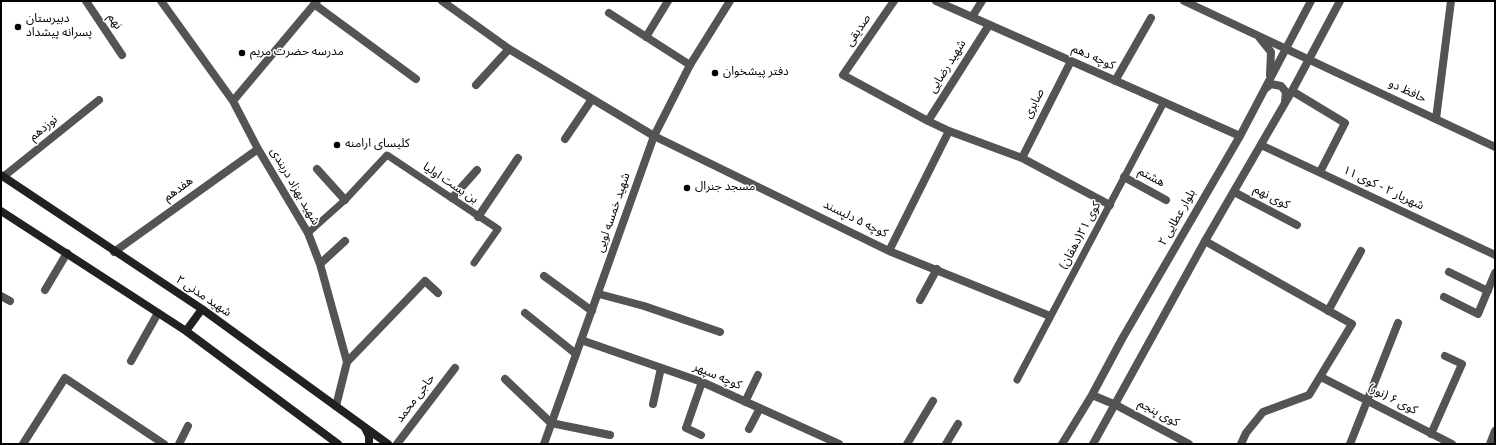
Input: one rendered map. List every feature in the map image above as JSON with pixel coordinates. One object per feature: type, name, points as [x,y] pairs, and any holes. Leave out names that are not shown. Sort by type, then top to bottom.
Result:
[{"type":"main road","name":"شهید مدنی ۲","points":[[2,176],[114,252],[202,309],[388,444]]},
{"type":"main road","points":[[1,212],[67,253],[186,331],[338,444]]},
{"type":"main road","points":[[186,331],[202,309]]},
{"type":"main road","points":[[365,428],[369,436],[369,444]]},
{"type":"street","name":"نهم","points":[[86,1],[122,55]]},
{"type":"street","name":"شهید بهزاد دربندی","points":[[161,1],[233,101],[258,148],[308,233],[320,264],[347,362],[336,406]]},
{"type":"street","name":"کوچه ۵ دلپسند","points":[[442,1],[509,48],[654,136],[890,251],[1050,316]]},
{"type":"street","points":[[646,37],[668,1]]},
{"type":"street","name":"شهید خمسه لویی","points":[[544,444],[654,136],[690,65],[730,1]]},
{"type":"street","name":"صدیقی","points":[[894,1],[843,75],[928,121]]},
{"type":"street","name":"کوچه دهم","points":[[936,1],[1240,136]]},
{"type":"street","points":[[972,17],[982,1]]},
{"type":"street","points":[[1184,1],[1285,49]]},
{"type":"street","name":"بلوار عطایی ۲","points":[[1062,444],[1092,395],[1122,339],[1240,136],[1285,49],[1312,1]]},
{"type":"street","points":[[1093,444],[1205,241],[1292,92],[1340,1]]},
{"type":"street","points":[[1436,119],[1451,1]]},
{"type":"street","points":[[233,101],[316,2],[416,79]]},
{"type":"street","points":[[609,13],[690,65]]},
{"type":"street","points":[[1115,81],[1151,18]]},
{"type":"street","name":"شهید رضایی","points":[[928,121],[989,25]]},
{"type":"street","points":[[1257,35],[1271,52],[1269,80]]},
{"type":"street","points":[[476,85],[509,48]]},
{"type":"street","name":"حافظ دو","points":[[1285,49],[1495,146]]},
{"type":"street","name":"صابری","points":[[1022,158],[1071,61]]},
{"type":"street","points":[[1265,89],[1274,84],[1284,88],[1286,95],[1284,105]]},
{"type":"street","points":[[1292,92],[1344,123],[1320,172]]},
{"type":"street","points":[[565,139],[592,99]]},
{"type":"street","name":"نوزدهم","points":[[2,176],[99,100]]},
{"type":"street","points":[[928,121],[949,131],[1022,158],[1110,205]]},
{"type":"street","points":[[890,251],[949,131]]},
{"type":"street","name":"شهریار ۲ - کوی ۱۱","points":[[1262,144],[1495,254]]},
{"type":"street","name":"هفدهم","points":[[114,252],[258,148]]},
{"type":"street","points":[[478,216],[518,158]]},
{"type":"street","points":[[317,169],[345,200]]},
{"type":"street","points":[[452,198],[476,170]]},
{"type":"street","name":"هشتم","points":[[1124,177],[1166,200]]},
{"type":"street","name":"کوی نهم","points":[[1234,192],[1297,225]]},
{"type":"street","points":[[320,264],[345,241]]},
{"type":"street","points":[[1205,241],[1352,324],[1309,395],[1263,412],[1246,433],[1241,444]]},
{"type":"street","points":[[1328,311],[1361,251]]},
{"type":"street","points":[[45,290],[67,253]]},
{"type":"street","points":[[920,300],[937,269]]},
{"type":"street","points":[[1449,272],[1488,291]]},
{"type":"street","points":[[1444,297],[1478,314],[1495,273]]},
{"type":"street","points":[[544,276],[592,311]]},
{"type":"street","points":[[347,362],[425,281],[438,293]]},
{"type":"street","points":[[598,294],[644,306],[720,332]]},
{"type":"street","points":[[1,296],[10,301]]},
{"type":"street","points":[[131,361],[158,313]]},
{"type":"street","points":[[525,313],[576,354]]},
{"type":"street","points":[[1350,444],[1366,400],[1398,323]]},
{"type":"street","name":"کوچه سپهر","points":[[581,340],[702,382],[839,444]]},
{"type":"street","points":[[1431,434],[1462,364],[1445,356]]},
{"type":"street","name":"حاجی محمد","points":[[397,444],[455,368]]},
{"type":"street","points":[[653,404],[661,368]]},
{"type":"street","points":[[745,402],[758,375]]},
{"type":"street","name":"کوی ۶ (نور)","points":[[1321,377],[1452,444]]},
{"type":"street","points":[[23,444],[65,378],[164,444]]},
{"type":"street","points":[[506,379],[551,423],[610,435]]},
{"type":"street","points":[[701,435],[686,428],[702,382]]},
{"type":"street","name":"کوی پنجم","points":[[1092,395],[1116,404],[1189,444]]},
{"type":"street","points":[[907,444],[933,401]]},
{"type":"street","points":[[749,429],[760,408]]},
{"type":"street","points":[[946,444],[958,424]]},
{"type":"street","points":[[179,444],[188,426]]},
{"type":"street","points":[[1490,444],[1495,431]]},
{"type":"lane","name":"کوی ۲۱(دهقان)","points":[[1016,380],[1164,102]]},
{"type":"lane","name":"بن بست اولیا","points":[[308,233],[345,200],[387,155],[498,229],[474,263]]},
{"type":"place","name":"دبیرستان پسرانه پیشداد","points":[[18,27]]},
{"type":"place","name":"مدرسه حضرت مریم","points":[[242,53]]},
{"type":"place","name":"دفتر پیشخوان","points":[[715,73]]},
{"type":"place","name":"کلیسای ارامنه","points":[[337,145]]},
{"type":"place","name":"مسجد جنرال","points":[[687,188]]}]
